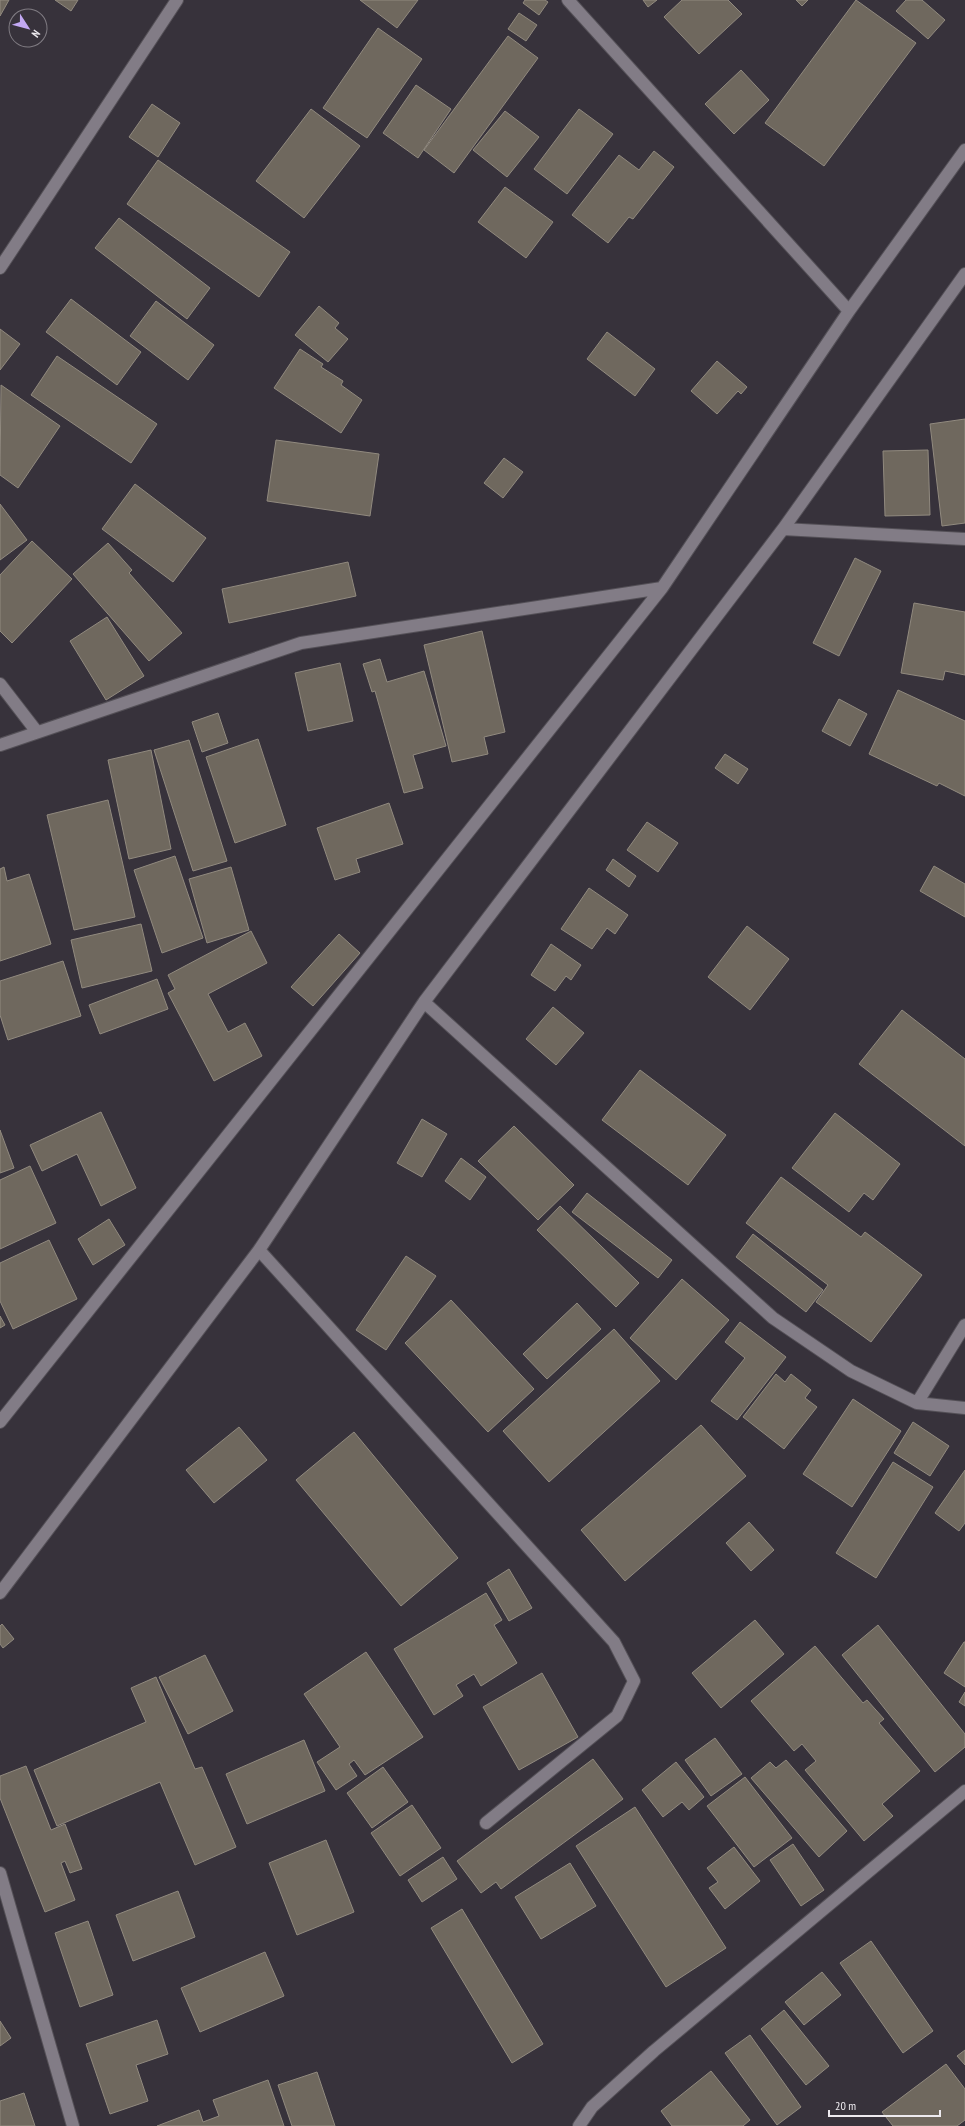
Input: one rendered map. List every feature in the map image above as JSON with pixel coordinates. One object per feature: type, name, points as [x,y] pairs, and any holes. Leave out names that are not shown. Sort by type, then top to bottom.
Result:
[{"type":"street","points":[[0,268],[177,0]]},
{"type":"street","points":[[568,0],[849,311]]},
{"type":"street","points":[[0,1422],[662,588],[849,311],[965,150]]},
{"type":"street","points":[[0,1593],[259,1250],[424,1002],[783,529],[965,274]]},
{"type":"street","points":[[783,529],[965,539]]},
{"type":"street","points":[[0,745],[301,644],[662,588]]},
{"type":"street","points":[[0,684],[37,732]]},
{"type":"street","points":[[424,1002],[773,1318],[851,1371],[917,1403],[965,1408]]},
{"type":"street","points":[[259,1250],[614,1642],[634,1681],[617,1716],[486,1823]]},
{"type":"street","points":[[917,1403],[965,1325]]},
{"type":"street","points":[[578,2126],[592,2107],[654,2051],[965,1791]]},
{"type":"street","points":[[0,1873],[74,2126]]},
{"type":"building","points":[[0,0],[9,0],[0,16]]},
{"type":"building","points":[[55,0],[78,0],[71,11]]},
{"type":"building","points":[[360,0],[418,0],[397,28]]},
{"type":"building","points":[[525,0],[545,0],[548,2],[539,15],[523,3]]},
{"type":"building","points":[[643,0],[657,0],[648,7]]},
{"type":"building","points":[[682,0],[728,0],[742,14],[699,54],[664,17]]},
{"type":"building","points":[[796,0],[808,0],[802,6]]},
{"type":"building","points":[[856,0],[916,43],[824,166],[765,123]]},
{"type":"building","points":[[906,0],[922,0],[945,20],[928,39],[896,11]]},
{"type":"building","points":[[519,13],[537,25],[526,41],[508,29]]},
{"type":"building","points":[[378,28],[422,59],[367,138],[323,108]]},
{"type":"building","points":[[508,36],[538,58],[454,173],[424,150]]},
{"type":"building","points":[[741,70],[769,100],[734,134],[705,104]]},
{"type":"building","points":[[416,85],[451,109],[418,158],[383,133]]},
{"type":"building","points":[[152,104],[180,123],[158,157],[129,137]]},
{"type":"building","points":[[311,109],[360,146],[304,218],[256,181]]},
{"type":"building","points":[[579,109],[613,134],[567,194],[534,169]]},
{"type":"building","points":[[505,111],[539,137],[507,177],[473,150]]},
{"type":"building","points":[[654,151],[674,167],[633,219],[629,217],[608,243],[572,215],[619,155],[639,170]]},
{"type":"building","points":[[158,160],[290,252],[259,297],[127,204]]},
{"type":"building","points":[[505,187],[553,222],[526,258],[478,222]]},
{"type":"building","points":[[119,218],[210,288],[187,319],[95,248]]},
{"type":"building","points":[[71,299],[141,352],[117,385],[46,332]]},
{"type":"building","points":[[156,301],[214,345],[188,380],[130,336]]},
{"type":"building","points":[[319,306],[339,323],[335,328],[348,339],[328,362],[295,335]]},
{"type":"building","points":[[0,329],[20,344],[0,370]]},
{"type":"building","points":[[607,332],[655,369],[635,396],[587,359]]},
{"type":"building","points":[[300,349],[323,364],[321,367],[343,381],[341,385],[362,400],[341,433],[274,388]]},
{"type":"building","points":[[57,356],[157,424],[131,463],[31,395]]},
{"type":"building","points":[[717,361],[747,387],[741,394],[738,391],[717,414],[691,391]]},
{"type":"building","points":[[1,385],[60,426],[18,488],[0,475]]},
{"type":"building","points":[[965,419],[965,523],[942,526],[930,424]]},
{"type":"building","points":[[276,440],[379,454],[370,516],[267,501]]},
{"type":"building","points":[[928,450],[930,515],[885,516],[883,451]]},
{"type":"building","points":[[504,458],[523,472],[503,498],[484,483]]},
{"type":"building","points":[[135,484],[206,538],[173,582],[102,529]]},
{"type":"building","points":[[0,504],[27,540],[0,560]]},
{"type":"building","points":[[32,541],[72,579],[12,643],[0,631],[0,575]]},
{"type":"building","points":[[108,543],[132,570],[129,573],[182,633],[149,661],[73,574]]},
{"type":"building","points":[[855,558],[881,571],[839,656],[813,643]]},
{"type":"building","points":[[348,562],[356,596],[229,623],[222,589]]},
{"type":"building","points":[[914,603],[965,612],[965,675],[945,671],[943,680],[901,673]]},
{"type":"building","points":[[107,617],[144,676],[106,700],[70,641]]},
{"type":"building","points":[[482,631],[505,732],[484,737],[488,754],[452,762],[424,645]]},
{"type":"building","points":[[380,659],[387,682],[424,671],[446,746],[413,755],[423,788],[404,793],[375,691],[372,692],[363,664]]},
{"type":"building","points":[[340,663],[353,721],[308,731],[295,673]]},
{"type":"building","points":[[898,690],[965,721],[965,796],[939,783],[937,786],[869,754]]},
{"type":"building","points":[[839,699],[867,714],[850,746],[822,731]]},
{"type":"building","points":[[218,713],[228,743],[202,752],[192,722]]},
{"type":"building","points":[[258,739],[286,825],[235,843],[206,757]]},
{"type":"building","points":[[189,740],[227,861],[193,871],[154,750]]},
{"type":"building","points":[[151,750],[171,849],[129,859],[108,760]]},
{"type":"building","points":[[725,754],[748,769],[738,784],[715,768]]},
{"type":"building","points":[[108,800],[135,917],[74,930],[47,815]]},
{"type":"building","points":[[389,803],[403,844],[356,859],[360,872],[335,880],[317,828]]},
{"type":"building","points":[[647,822],[678,843],[658,872],[627,850]]},
{"type":"building","points":[[175,856],[203,938],[162,953],[134,870]]},
{"type":"building","points":[[613,859],[636,876],[629,887],[606,870]]},
{"type":"building","points":[[934,866],[965,884],[965,917],[920,891]]},
{"type":"building","points":[[4,867],[7,881],[29,874],[51,944],[0,961],[0,869]]},
{"type":"building","points":[[231,867],[249,930],[207,943],[189,879]]},
{"type":"building","points":[[589,888],[628,915],[615,934],[607,928],[592,949],[561,929]]},
{"type":"building","points":[[141,924],[152,971],[82,988],[71,940]]},
{"type":"building","points":[[747,926],[789,959],[750,1010],[708,977]]},
{"type":"building","points":[[251,931],[267,963],[208,994],[228,1032],[245,1023],[262,1056],[214,1081],[168,993],[175,989],[168,975]]},
{"type":"building","points":[[339,934],[360,953],[313,1006],[291,987]]},
{"type":"building","points":[[551,944],[581,965],[571,980],[566,976],[555,991],[531,975]]},
{"type":"building","points":[[63,961],[81,1016],[8,1040],[0,1015],[0,981]]},
{"type":"building","points":[[157,979],[168,1009],[100,1034],[89,1005]]},
{"type":"building","points":[[553,1007],[584,1033],[556,1065],[526,1039]]},
{"type":"building","points":[[902,1010],[965,1059],[965,1146],[859,1064]]},
{"type":"building","points":[[640,1070],[726,1135],[688,1185],[602,1120]]},
{"type":"building","points":[[101,1112],[136,1188],[101,1206],[77,1154],[42,1171],[30,1145]]},
{"type":"building","points":[[835,1113],[900,1164],[873,1200],[864,1193],[849,1212],[792,1168]]},
{"type":"building","points":[[422,1119],[447,1134],[422,1177],[397,1163]]},
{"type":"building","points":[[514,1126],[574,1185],[538,1220],[478,1161]]},
{"type":"building","points":[[0,1130],[14,1168],[0,1173]]},
{"type":"building","points":[[461,1158],[486,1177],[470,1200],[445,1181]]},
{"type":"building","points":[[30,1166],[56,1223],[0,1249],[0,1180]]},
{"type":"building","points":[[781,1177],[861,1237],[865,1232],[922,1275],[871,1342],[816,1302],[828,1285],[746,1223]]},
{"type":"building","points":[[587,1193],[672,1260],[658,1278],[572,1212]]},
{"type":"building","points":[[560,1206],[639,1283],[616,1307],[537,1230]]},
{"type":"building","points":[[109,1219],[125,1245],[93,1265],[78,1239]]},
{"type":"building","points":[[753,1234],[823,1290],[806,1312],[736,1257]]},
{"type":"building","points":[[49,1240],[77,1299],[13,1329],[0,1301],[0,1263]]},
{"type":"building","points":[[406,1256],[436,1276],[386,1350],[356,1330]]},
{"type":"building","points":[[682,1279],[729,1320],[676,1380],[630,1338]]},
{"type":"building","points":[[451,1300],[534,1389],[488,1432],[405,1343]]},
{"type":"building","points":[[577,1303],[601,1329],[547,1379],[523,1354]]},
{"type":"building","points":[[0,1316],[5,1325],[0,1328]]},
{"type":"building","points":[[740,1322],[786,1357],[737,1420],[711,1401],[745,1358],[725,1342]]},
{"type":"building","points":[[614,1329],[660,1381],[549,1482],[503,1431]]},
{"type":"building","points":[[776,1374],[785,1382],[791,1374],[811,1390],[805,1398],[817,1407],[784,1449],[743,1417]]},
{"type":"building","points":[[853,1399],[901,1431],[852,1507],[803,1474]]},
{"type":"building","points":[[913,1422],[949,1446],[930,1476],[894,1453]]},
{"type":"building","points":[[701,1425],[746,1476],[625,1581],[581,1530]]},
{"type":"building","points":[[239,1427],[267,1460],[214,1503],[186,1470]]},
{"type":"building","points":[[354,1432],[458,1558],[401,1606],[296,1480]]},
{"type":"building","points":[[893,1462],[933,1487],[876,1578],[836,1553]]},
{"type":"building","points":[[965,1470],[965,1523],[959,1531],[935,1513]]},
{"type":"building","points":[[749,1522],[774,1550],[751,1571],[726,1543]]},
{"type":"building","points":[[509,1569],[532,1608],[509,1621],[487,1583]]},
{"type":"building","points":[[486,1593],[502,1620],[494,1625],[517,1663],[481,1686],[474,1674],[456,1685],[463,1696],[434,1715],[394,1649]]},
{"type":"building","points":[[755,1620],[784,1654],[721,1708],[692,1673]]},
{"type":"building","points":[[2,1624],[14,1639],[3,1648],[0,1644],[0,1626]]},
{"type":"building","points":[[878,1625],[965,1734],[965,1747],[935,1772],[842,1655]]},
{"type":"building","points":[[965,1642],[965,1687],[944,1673]]},
{"type":"building","points":[[815,1646],[863,1703],[867,1700],[884,1719],[879,1723],[920,1771],[882,1804],[893,1816],[864,1841],[805,1770],[816,1761],[802,1744],[794,1751],[751,1701]]},
{"type":"building","points":[[366,1652],[423,1737],[365,1775],[354,1760],[349,1764],[357,1776],[336,1790],[317,1762],[340,1747],[304,1694]]},
{"type":"building","points":[[205,1655],[233,1711],[188,1734],[159,1677]]},
{"type":"building","points":[[542,1673],[578,1737],[519,1770],[483,1707]]},
{"type":"building","points":[[156,1677],[195,1769],[202,1767],[236,1847],[195,1865],[160,1782],[57,1826],[34,1770],[146,1722],[131,1688]]},
{"type":"building","points":[[965,1692],[965,1706],[959,1702]]},
{"type":"building","points":[[715,1738],[742,1774],[711,1796],[685,1760]]},
{"type":"building","points":[[304,1740],[325,1791],[247,1824],[226,1774]]},
{"type":"building","points":[[593,1759],[623,1799],[501,1889],[496,1882],[481,1893],[457,1861]]},
{"type":"building","points":[[786,1760],[847,1831],[819,1857],[751,1778],[770,1762],[776,1768]]},
{"type":"building","points":[[676,1762],[704,1797],[689,1810],[682,1802],[663,1817],[642,1790]]},
{"type":"building","points":[[26,1766],[51,1830],[65,1824],[82,1869],[70,1873],[65,1861],[61,1863],[75,1900],[45,1912],[0,1798],[0,1776]]},
{"type":"building","points":[[383,1767],[408,1802],[372,1828],[347,1793]]},
{"type":"building","points":[[745,1777],[792,1838],[754,1867],[707,1806]]},
{"type":"building","points":[[412,1805],[441,1848],[400,1876],[371,1833]]},
{"type":"building","points":[[635,1807],[726,1948],[666,1987],[576,1846]]},
{"type":"building","points":[[326,1840],[354,1912],[297,1935],[269,1863]]},
{"type":"building","points":[[793,1844],[824,1890],[801,1906],[770,1860]]},
{"type":"building","points":[[734,1847],[760,1881],[725,1909],[709,1888],[718,1882],[707,1868]]},
{"type":"building","points":[[443,1857],[457,1879],[422,1902],[408,1880]]},
{"type":"building","points":[[570,1863],[596,1906],[541,1939],[515,1897]]},
{"type":"building","points":[[178,1891],[195,1937],[133,1961],[116,1915]]},
{"type":"building","points":[[462,1909],[543,2044],[512,2063],[431,1928]]},
{"type":"building","points":[[88,1921],[113,1995],[80,2007],[55,1933]]},
{"type":"building","points":[[871,1941],[933,2031],[903,2053],[840,1963]]},
{"type":"building","points":[[265,1952],[284,1996],[200,2032],[181,1988]]},
{"type":"building","points":[[822,1972],[841,1995],[804,2025],[785,2002]]},
{"type":"building","points":[[784,2010],[829,2066],[806,2085],[761,2029]]},
{"type":"building","points":[[157,2020],[168,2054],[136,2065],[148,2101],[110,2114],[86,2044]]},
{"type":"building","points":[[0,2021],[11,2038],[0,2046]]},
{"type":"building","points":[[750,2035],[801,2107],[777,2125],[725,2053]]},
{"type":"building","points":[[965,2050],[965,2065],[957,2056]]},
{"type":"building","points":[[946,2064],[965,2089],[965,2120],[957,2126],[893,2126],[882,2112]]},
{"type":"building","points":[[711,2071],[750,2120],[743,2126],[672,2126],[661,2111]]},
{"type":"building","points":[[317,2072],[335,2126],[292,2126],[278,2085]]},
{"type":"building","points":[[268,2080],[284,2126],[157,2126],[199,2110],[203,2122],[219,2116],[213,2100]]},
{"type":"building","points":[[24,2093],[35,2126],[0,2126],[0,2101]]}]
